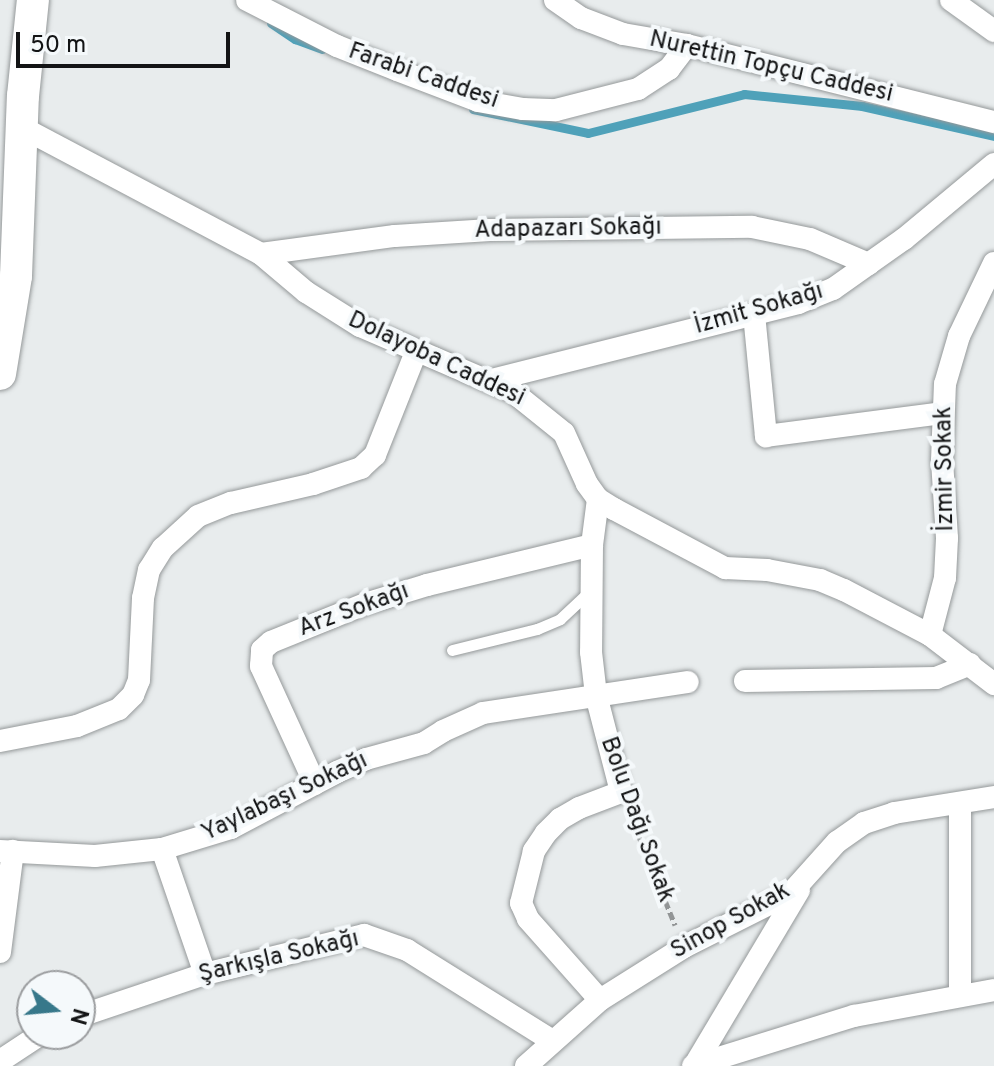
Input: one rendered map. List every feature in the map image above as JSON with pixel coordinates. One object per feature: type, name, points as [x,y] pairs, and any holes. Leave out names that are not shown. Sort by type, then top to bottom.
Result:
[{"type":"street","points":[[0,374],[16,276],[33,0]]},
{"type":"street","name":"Farabi Caddesi","points":[[247,0],[288,23],[385,66],[478,101],[523,109],[556,110],[638,89],[669,69],[687,45]]},
{"type":"street","name":"Nurettin Topçu Caddesi","points":[[555,0],[581,18],[623,34],[687,45],[994,122]]},
{"type":"street","points":[[951,0],[994,31]]},
{"type":"street","name":"Dolayoba Caddesi","points":[[23,128],[261,254],[327,307],[416,352],[488,381],[525,400],[564,433],[587,484],[598,499]]},
{"type":"street","name":"İzmit Sokağı","points":[[488,381],[754,314],[833,289],[994,164]]},
{"type":"street","name":"Adapazarı Sokağı","points":[[261,254],[426,234],[752,227],[810,239],[869,264]]},
{"type":"street","name":"İzmir Sokak","points":[[930,635],[945,578],[945,384],[959,336],[994,263]]},
{"type":"street","points":[[754,314],[766,436],[943,413]]},
{"type":"street","points":[[0,741],[77,726],[119,709],[133,695],[139,680],[143,598],[149,570],[163,548],[198,516],[231,503],[313,484],[361,468],[375,455],[416,352]]},
{"type":"street","points":[[598,499],[725,568],[767,570],[820,580],[903,618],[994,684]]},
{"type":"street","name":"Bolu Dağı Sokak","points":[[598,499],[592,545],[591,652],[596,695],[621,792]]},
{"type":"street","name":"Arz Sokağı","points":[[315,784],[261,666],[262,650],[271,642],[365,604],[427,585],[592,545]]},
{"type":"street","points":[[745,681],[936,678],[970,664]]},
{"type":"street","name":"Yaylabaşı Sokağı","points":[[0,952],[7,851],[95,856],[162,849],[231,828],[366,759],[424,743],[483,713],[688,682]]},
{"type":"street","points":[[600,1000],[528,919],[521,903],[534,851],[546,833],[560,819],[579,808],[621,792]]},
{"type":"street","name":"Sinop Sokak","points":[[526,1066],[551,1040],[600,1000],[684,947],[791,893],[837,842],[864,823],[894,813],[994,797]]},
{"type":"street","points":[[960,804],[960,995]]},
{"type":"street","points":[[162,849],[205,974]]},
{"type":"street","points":[[695,1064],[808,875]]},
{"type":"street","name":"Şarkışla Sokağı","points":[[96,1011],[205,974],[364,935],[407,950],[551,1040]]},
{"type":"street","points":[[695,1064],[854,1016],[994,990]]},
{"type":"street","points":[[0,1061],[17,1050]]},
{"type":"lane","points":[[452,650],[537,629],[560,619],[591,590]]},
{"type":"path","name":"Bolu Dağı Sokak","points":[[621,792],[684,947]]},
{"type":"waterway","points":[[271,23],[295,39],[322,49]]},
{"type":"waterway","points":[[473,109],[588,133],[744,94],[862,106],[994,136]]}]
